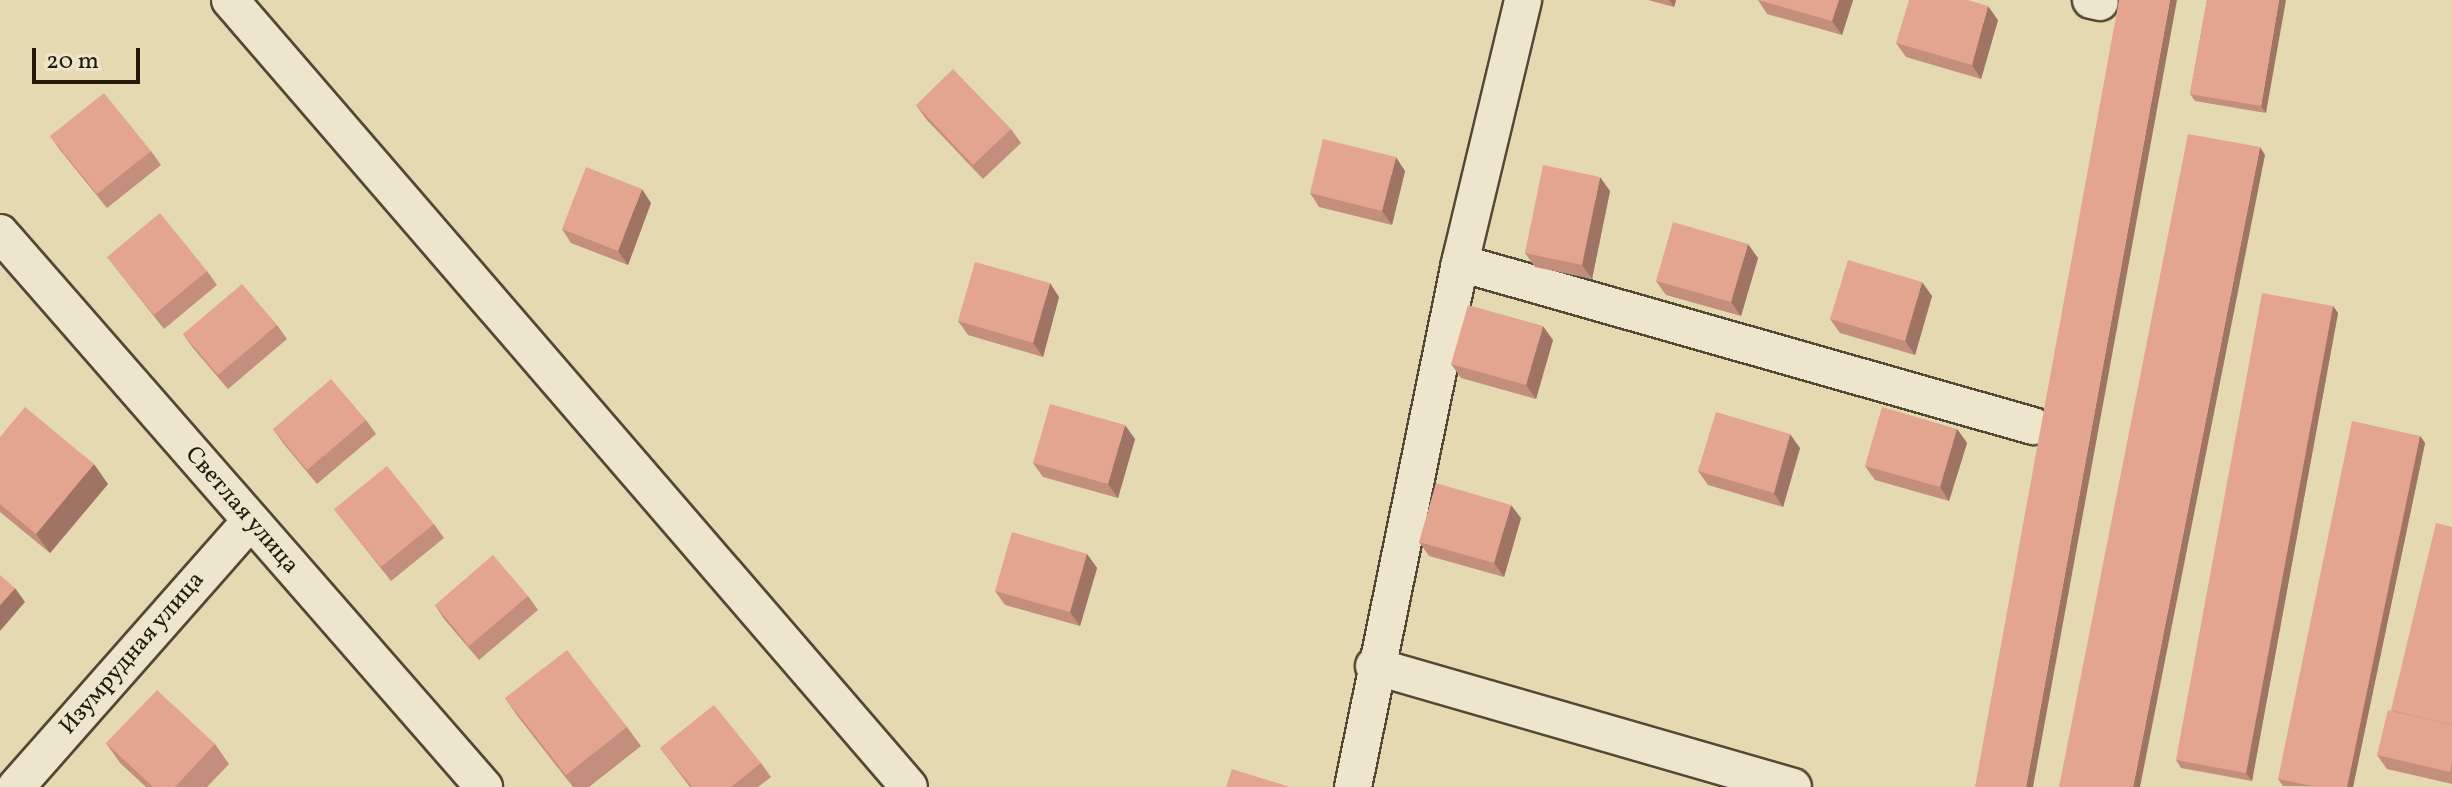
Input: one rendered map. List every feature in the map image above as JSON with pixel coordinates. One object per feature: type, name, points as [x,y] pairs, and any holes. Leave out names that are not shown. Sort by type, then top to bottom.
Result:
[{"type":"street","points":[[230,0],[899,784]]},
{"type":"street","points":[[1353,787],[1374,666],[1460,263],[1523,0]]},
{"type":"street","name":"Светлая улица","points":[[0,233],[484,787]]},
{"type":"street","points":[[1460,263],[2033,426]]},
{"type":"street","name":"Изумрудная улица","points":[[16,787],[250,522]]},
{"type":"street","points":[[1374,666],[1793,787]]},
{"type":"building","points":[[1758,0],[1839,0],[1832,21]]},
{"type":"building","points":[[1909,0],[1968,0],[1988,6],[1972,65],[1896,43]]},
{"type":"building","points":[[2119,0],[2170,0],[2026,787],[1975,787]]},
{"type":"building","points":[[2207,0],[2279,0],[2261,106],[2190,94]]},
{"type":"building","points":[[953,69],[1011,129],[973,165],[916,105]]},
{"type":"building","points":[[104,93],[151,151],[97,194],[50,136]]},
{"type":"building","points":[[2188,134],[2260,147],[2133,787],[2059,787]]},
{"type":"building","points":[[1323,139],[1396,157],[1382,211],[1310,193]]},
{"type":"building","points":[[1543,165],[1600,177],[1582,265],[1525,253]]},
{"type":"building","points":[[586,167],[642,189],[618,251],[562,229]]},
{"type":"building","points":[[160,213],[207,271],[154,315],[107,257]]},
{"type":"building","points":[[1673,222],[1748,244],[1731,302],[1656,281]]},
{"type":"building","points":[[1848,260],[1922,282],[1905,341],[1830,319]]},
{"type":"building","points":[[975,262],[1050,283],[1033,343],[958,321]]},
{"type":"building","points":[[242,284],[277,325],[218,375],[183,334]]},
{"type":"building","points":[[2262,293],[2333,306],[2246,773],[2176,760]]},
{"type":"building","points":[[1468,305],[1543,326],[1526,385],[1451,364]]},
{"type":"building","points":[[331,379],[366,420],[307,470],[273,429]]},
{"type":"building","points":[[1050,404],[1125,425],[1108,484],[1033,463]]},
{"type":"building","points":[[25,407],[94,464],[36,534],[0,504],[0,437]]},
{"type":"building","points":[[1882,407],[1957,429],[1940,487],[1865,466]]},
{"type":"building","points":[[1716,412],[1790,434],[1774,493],[1698,471]]},
{"type":"building","points":[[2352,421],[2420,436],[2347,787],[2317,787],[2278,779]]},
{"type":"building","points":[[387,466],[434,524],[381,567],[334,509]]},
{"type":"building","points":[[1436,483],[1511,505],[1494,563],[1419,542]]},
{"type":"building","points":[[2436,523],[2452,527],[2452,725],[2391,710]]},
{"type":"building","points":[[1012,532],[1087,554],[1070,612],[995,591]]},
{"type":"building","points":[[493,555],[528,596],[469,646],[435,605]]},
{"type":"building","points":[[0,575],[15,588],[0,605]]},
{"type":"building","points":[[567,650],[627,727],[566,775],[505,698]]},
{"type":"building","points":[[157,690],[215,744],[175,787],[153,787],[106,743]]},
{"type":"building","points":[[714,705],[761,763],[731,787],[692,787],[660,748]]},
{"type":"building","points":[[2388,710],[2452,725],[2450,772],[2377,755]]},
{"type":"building","points":[[1232,769],[1290,787],[1226,787]]}]
